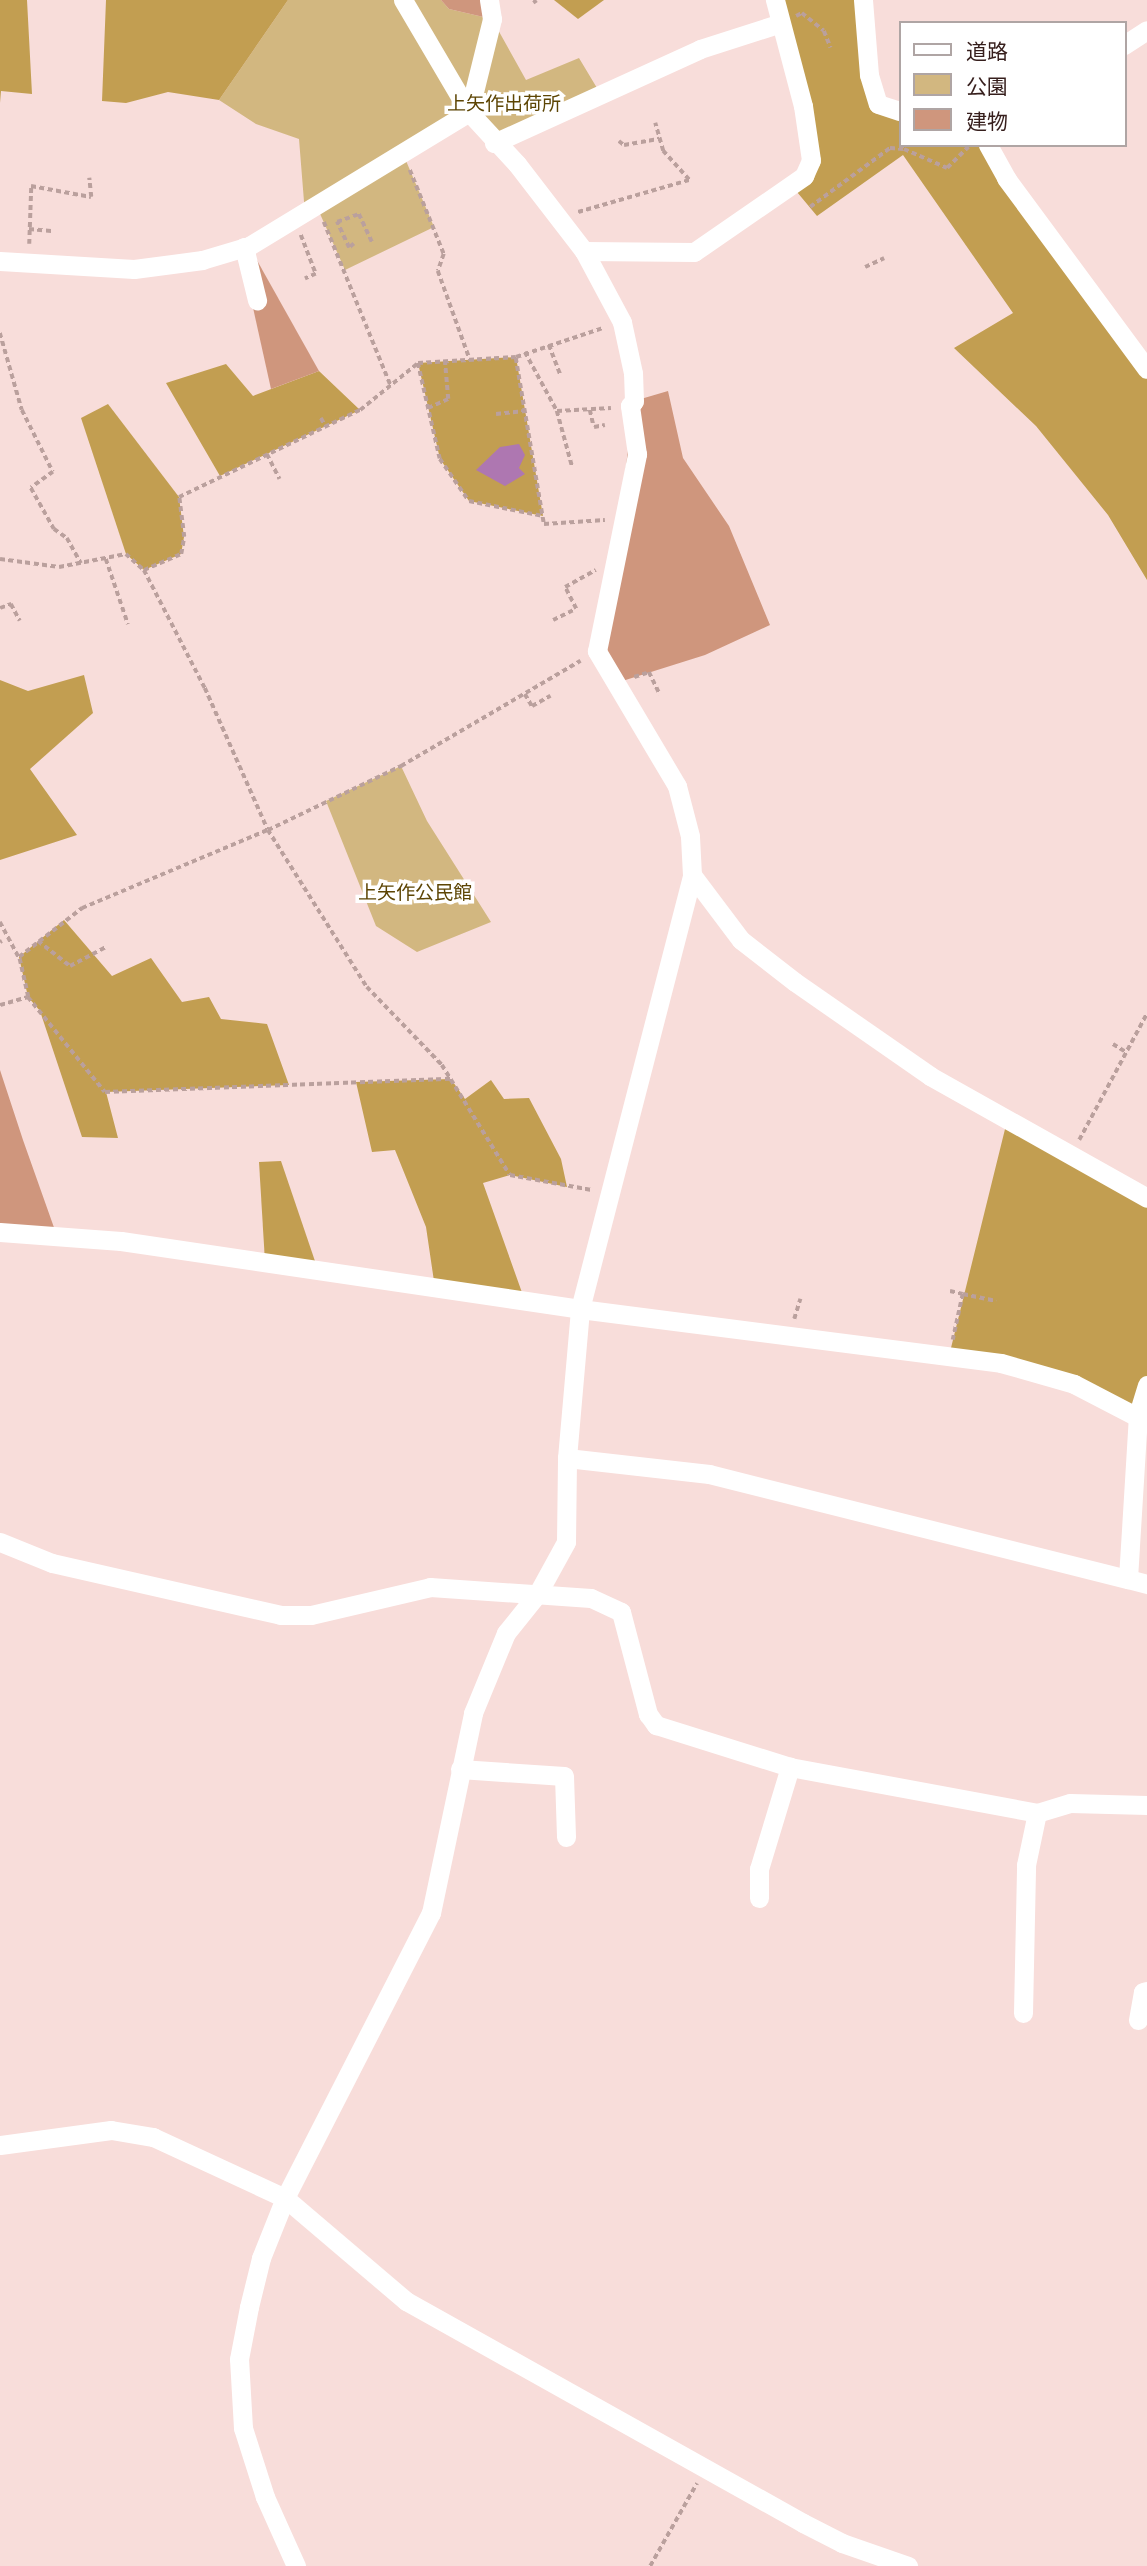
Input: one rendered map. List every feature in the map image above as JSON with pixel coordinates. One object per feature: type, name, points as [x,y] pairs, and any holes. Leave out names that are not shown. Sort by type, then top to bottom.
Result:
[{"type":"street","points":[[296,2566],[265,2497],[243,2428],[239,2359],[261,2258],[285,2198],[431,1913],[473,1713],[506,1633],[538,1593],[566,1542],[567,1458],[580,1309],[608,1192],[692,875],[690,836],[677,786],[597,651],[637,454],[630,405],[635,401],[633,373],[622,322],[584,251],[517,164],[494,143],[469,112],[438,66],[403,0]]},
{"type":"street","points":[[0,261],[134,269],[202,260],[244,247],[295,220],[404,155],[469,112],[492,19],[489,0]]},
{"type":"street","points":[[584,251],[694,252],[804,176],[811,160],[803,106],[778,24],[775,0]]},
{"type":"street","points":[[863,0],[869,75],[878,104],[898,110]]},
{"type":"street","points":[[494,143],[700,49],[778,24]]},
{"type":"street","points":[[1126,44],[1147,30]]},
{"type":"street","points":[[989,147],[1013,188],[1147,369]]},
{"type":"street","points":[[244,247],[257,300]]},
{"type":"street","points":[[692,875],[741,940],[795,982],[930,1076],[1147,1198]]},
{"type":"street","points":[[0,1231],[121,1241],[580,1309],[949,1356],[1045,1374],[1142,1419]]},
{"type":"street","points":[[567,1458],[709,1474],[1137,1582],[1142,1419],[1147,1385]]},
{"type":"street","points":[[0,1542],[52,1563],[280,1615],[311,1615],[429,1587],[591,1598],[621,1612],[648,1714],[656,1725],[790,1767],[1037,1813],[1070,1803],[1147,1805]]},
{"type":"street","points":[[759,1898],[759,1869],[790,1767]]},
{"type":"street","points":[[460,1769],[564,1776],[566,1837]]},
{"type":"street","points":[[1023,2013],[1026,1865],[1037,1813]]},
{"type":"street","points":[[1138,2020],[1143,1992],[1147,1991]]},
{"type":"street","points":[[0,2145],[111,2130],[153,2137],[285,2198],[406,2301],[842,2543],[908,2566]]},
{"type":"path","points":[[778,24],[802,13],[824,31],[831,48]]},
{"type":"path","points":[[559,219],[689,180],[663,151],[655,124]]},
{"type":"path","points":[[619,141],[624,145],[659,137]]},
{"type":"path","points":[[810,207],[890,148],[904,149],[947,168],[968,147]]},
{"type":"path","points":[[404,155],[420,187],[444,254],[438,271],[470,360]]},
{"type":"path","points":[[28,264],[31,186],[91,197],[89,178]]},
{"type":"path","points":[[317,207],[391,386]]},
{"type":"path","points":[[354,244],[349,248],[337,222],[359,214],[372,242]]},
{"type":"path","points":[[295,220],[316,274],[305,279]]},
{"type":"path","points":[[29,229],[54,231]]},
{"type":"path","points":[[865,267],[884,258]]},
{"type":"path","points":[[145,570],[181,554],[184,537],[179,497],[360,410],[418,363],[516,358],[525,351],[622,322]]},
{"type":"path","points":[[0,333],[22,410],[54,472],[31,488],[54,529],[67,538],[81,563]]},
{"type":"path","points":[[549,345],[560,374]]},
{"type":"path","points":[[525,351],[557,411],[572,467]]},
{"type":"path","points":[[516,358],[544,524],[625,518]]},
{"type":"path","points":[[428,408],[449,399],[445,362]]},
{"type":"path","points":[[418,363],[440,459],[469,501],[542,516]]},
{"type":"path","points":[[557,411],[630,405]]},
{"type":"path","points":[[590,410],[594,427],[605,425]]},
{"type":"path","points":[[496,414],[525,411]]},
{"type":"path","points":[[321,418],[326,427]]},
{"type":"path","points":[[267,454],[280,479]]},
{"type":"path","points":[[0,559],[59,567],[126,554],[145,570],[205,688],[268,830],[367,987],[451,1079],[510,1175],[608,1192]]},
{"type":"path","points":[[106,558],[128,624]]},
{"type":"path","points":[[553,620],[576,609],[565,587],[617,559]]},
{"type":"path","points":[[0,608],[10,604],[20,621]]},
{"type":"path","points":[[19,957],[82,908],[268,830],[435,749],[597,651]]},
{"type":"path","points":[[616,683],[649,673],[660,695]]},
{"type":"path","points":[[525,694],[533,706],[550,696]]},
{"type":"path","points":[[0,922],[19,957],[28,997],[105,1092],[451,1079]]},
{"type":"path","points":[[38,941],[70,966],[105,947]]},
{"type":"path","points":[[0,1005],[28,997]]},
{"type":"path","points":[[1070,1157],[1147,1013]]},
{"type":"path","points":[[1113,1044],[1126,1052]]},
{"type":"path","points":[[950,1291],[996,1301]]},
{"type":"path","points":[[949,1356],[963,1294]]},
{"type":"path","points":[[650,2566],[705,2469]]},
{"type":"green space","name":"上矢作出荷所","points":[[288,0],[441,0],[449,9],[492,19],[526,80],[579,58],[600,93],[494,143],[469,113],[404,156],[434,227],[345,270],[317,207],[305,214],[299,139],[256,124],[219,100]]},
{"type":"green space","name":"上矢作公民館","points":[[401,766],[427,821],[491,922],[417,952],[376,926],[326,801]]},
{"type":"shaded area","points":[[0,0],[27,0],[32,94],[1,91],[0,103]]},
{"type":"shaded area","points":[[106,0],[288,0],[219,100],[168,92],[126,103],[102,101]]},
{"type":"shaded area","points":[[554,0],[604,0],[578,19]]},
{"type":"shaded area","points":[[775,0],[863,0],[878,104],[898,109],[898,147],[989,147],[1147,368],[1147,580],[1108,515],[1036,426],[954,348],[1013,313],[903,155],[817,216],[792,186],[811,160]]},
{"type":"shaded area","points":[[516,357],[543,516],[469,501],[440,459],[418,363]]},
{"type":"shaded area","points":[[226,364],[253,396],[319,371],[360,410],[220,476],[166,383]]},
{"type":"shaded area","points":[[108,404],[179,497],[184,537],[181,554],[144,570],[126,554],[81,418]]},
{"type":"shaded area","points":[[519,444],[525,455],[519,468],[525,474],[505,486],[476,470],[500,447]]},
{"type":"shaded area","points":[[84,675],[93,713],[30,769],[77,835],[0,860],[0,680],[28,691]]},
{"type":"shaded area","points":[[64,920],[112,976],[151,958],[182,1002],[209,997],[221,1019],[267,1024],[289,1085],[106,1092],[118,1138],[82,1137],[40,1011],[28,997],[19,957]]},
{"type":"shaded area","points":[[451,1079],[465,1099],[491,1080],[504,1099],[529,1098],[561,1159],[567,1187],[510,1175],[483,1183],[525,1301],[435,1288],[426,1227],[395,1150],[372,1152],[356,1082]]},
{"type":"shaded area","points":[[1007,1121],[1147,1198],[1147,1385],[1138,1415],[1107,1398],[949,1356]]},
{"type":"shaded area","points":[[281,1161],[318,1270],[265,1262],[259,1162]]},
{"type":"building","points":[[441,0],[489,0],[492,19],[449,9]]},
{"type":"building","points":[[249,246],[319,371],[271,389],[240,249]]},
{"type":"building","points":[[668,391],[683,458],[729,526],[770,625],[705,655],[616,683],[597,651],[611,588],[634,401]]},
{"type":"building","points":[[0,1070],[23,1140],[57,1236],[0,1232]]}]
